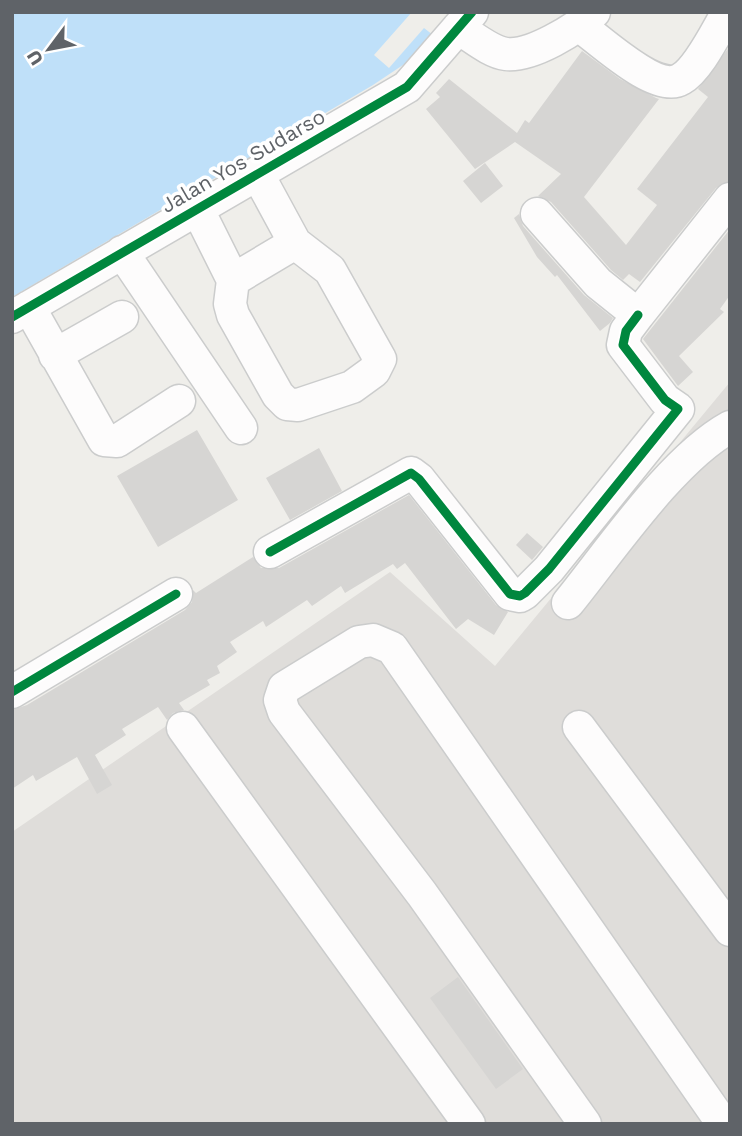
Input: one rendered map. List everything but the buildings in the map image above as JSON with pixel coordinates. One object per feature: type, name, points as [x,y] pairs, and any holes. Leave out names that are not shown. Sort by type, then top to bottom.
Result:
[{"type":"street","points":[[465,20],[506,54],[528,51],[587,19],[655,81],[671,84],[683,79],[692,69],[728,12]]},
{"type":"street","name":"Jalan Yos Sudarso","points":[[20,312],[407,87],[465,20]]},
{"type":"street","points":[[197,208],[233,280],[230,304],[233,315],[278,395],[287,404],[298,405],[352,387],[374,371],[380,359],[377,351],[330,270],[295,243],[257,173]]},
{"type":"street","points":[[727,428],[698,422],[666,400],[623,345],[626,331],[730,199]]},
{"type":"street","points":[[537,214],[598,283],[638,315]]},
{"type":"street","points":[[233,280],[295,243]]},
{"type":"street","points":[[122,252],[241,428]]},
{"type":"street","points":[[20,312],[55,355],[104,440],[117,441],[179,401]]},
{"type":"street","points":[[55,355],[122,317]]},
{"type":"street","points":[[270,551],[411,473],[419,479],[510,594],[520,596],[531,589],[549,569],[678,409]]},
{"type":"street","points":[[568,603],[668,480],[699,447],[727,428]]},
{"type":"street","points":[[12,692],[176,594]]},
{"type":"street","points":[[585,1124],[422,894],[284,712],[281,700],[284,688],[359,642],[373,640],[392,648],[723,1124]]},
{"type":"street","points":[[579,727],[730,930]]},
{"type":"street","points":[[183,728],[468,1124]]},
{"type":"shaded area","points":[[730,382],[730,1124],[12,1124],[12,832],[390,572],[495,666]]},
{"type":"water","points":[[12,12],[412,12],[374,55],[389,68],[424,28],[433,35],[415,57],[373,85],[12,297]]},
{"type":"cycle path","points":[[12,317],[407,87],[472,12]]},
{"type":"cycle path","points":[[270,552],[411,473],[419,479],[510,594],[520,596],[525,593],[549,569],[678,409],[665,400],[623,345],[626,331],[638,315]]},
{"type":"cycle path","points":[[12,692],[176,594]]}]
